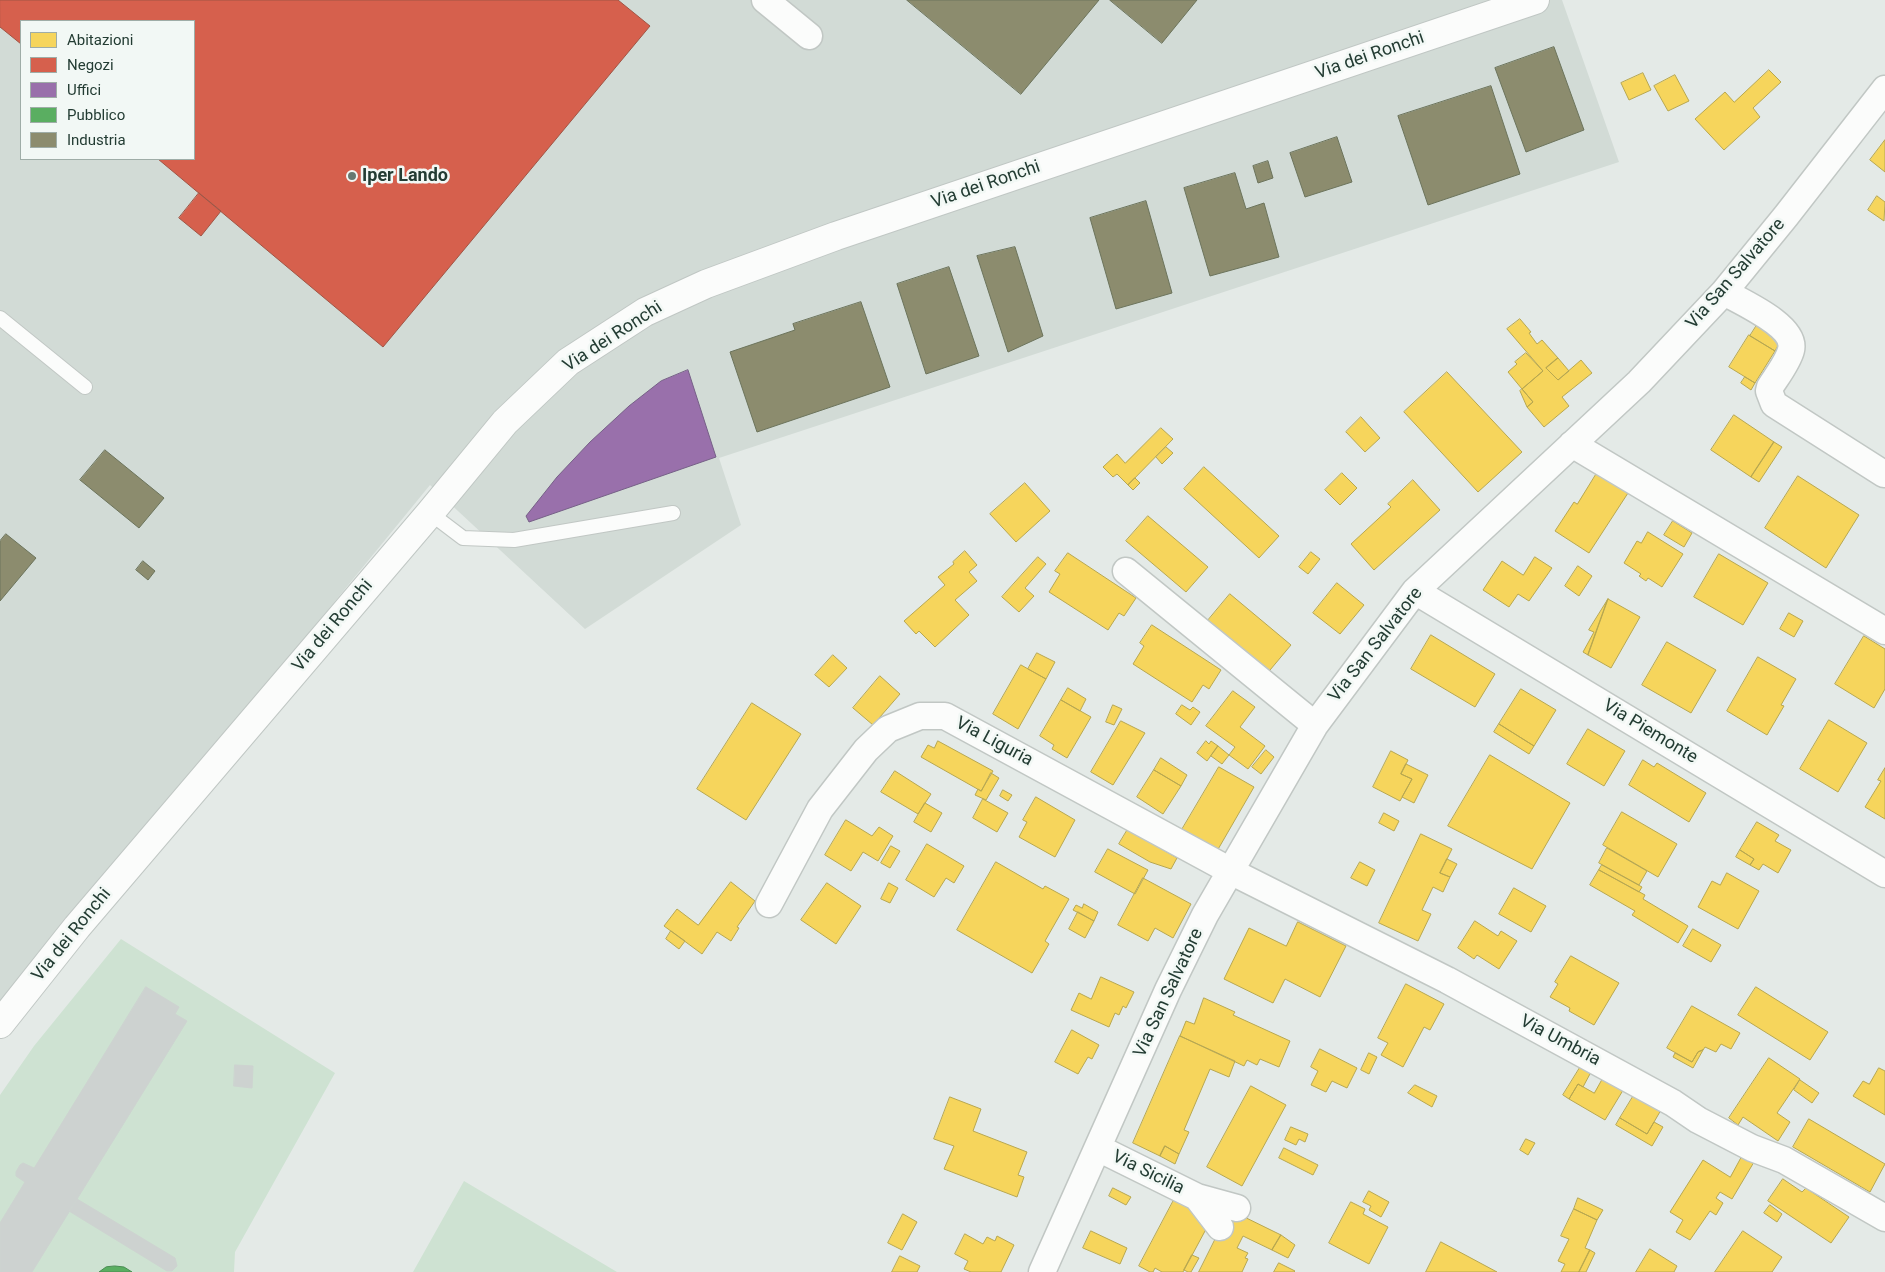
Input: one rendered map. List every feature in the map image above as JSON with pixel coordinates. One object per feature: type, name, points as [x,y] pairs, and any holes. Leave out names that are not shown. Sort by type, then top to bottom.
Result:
[{"type":"street","points":[[765,0],[808,36]]},
{"type":"street","name":"Via dei Ronchi","points":[[0,1024],[90,911],[430,513],[505,422],[568,362],[645,312],[706,284],[836,236],[1535,0]]},
{"type":"street","name":"Via San Salvatore","points":[[1042,1272],[1168,990],[1230,871],[1315,725],[1415,591],[1639,382],[1724,292],[1792,209],[1885,89]]},
{"type":"street","points":[[1724,292],[1781,325],[1792,342],[1791,350],[1770,387],[1770,398],[1774,404],[1884,474]]},
{"type":"street","points":[[1572,444],[1885,630]]},
{"type":"street","points":[[1126,571],[1315,725]]},
{"type":"street","name":"Via Piemonte","points":[[1415,591],[1885,874]]},
{"type":"street","name":"Via Liguria","points":[[769,904],[820,809],[866,750],[888,730],[920,716],[945,716],[974,730],[1230,871]]},
{"type":"street","name":"Via Umbria","points":[[1230,871],[1447,980],[1673,1102],[1705,1124],[1752,1148],[1784,1160],[1885,1218]]},
{"type":"street","name":"Via Sicilia","points":[[1098,1148],[1197,1197],[1229,1218]]},
{"type":"lane","points":[[0,318],[85,387]]},
{"type":"lane","points":[[430,513],[463,538],[514,540],[673,513]]},
{"type":"shaded area","points":[[0,0],[1562,0],[1619,162],[719,458],[741,525],[585,629],[430,485],[0,1011]]},
{"type":"green space","points":[[121,939],[335,1073],[235,1252],[234,1272],[0,1272],[0,1095],[34,1046]]},
{"type":"green space","points":[[464,1181],[617,1272],[413,1272]]},
{"type":"building: Abitazioni","points":[[1769,70],[1781,82],[1753,108],[1760,117],[1724,150],[1695,119],[1725,92],[1734,102]]},
{"type":"building: Abitazioni","points":[[1643,73],[1651,90],[1629,100],[1621,83]]},
{"type":"building: Abitazioni","points":[[1675,75],[1689,101],[1668,111],[1654,86]]},
{"type":"building: Abitazioni","points":[[1885,140],[1885,172],[1870,160]]},
{"type":"building: Abitazioni","points":[[1877,196],[1885,202],[1884,221],[1868,210]]},
{"type":"building: Abitazioni","points":[[1520,319],[1531,332],[1529,333],[1537,344],[1542,340],[1558,358],[1546,368],[1558,380],[1581,360],[1592,373],[1562,397],[1569,406],[1544,427],[1527,407],[1533,402],[1522,389],[1543,371],[1507,329]]},
{"type":"building: Abitazioni","points":[[1757,325],[1781,340],[1775,351],[1750,336]]},
{"type":"building: Abitazioni","points":[[1749,335],[1775,351],[1755,383],[1729,367]]},
{"type":"building: Abitazioni","points":[[1526,353],[1543,371],[1522,389],[1508,372],[1517,364],[1515,362]]},
{"type":"building: Abitazioni","points":[[1558,358],[1569,371],[1558,380],[1546,368]]},
{"type":"building: Abitazioni","points":[[1447,372],[1522,452],[1478,492],[1404,412]]},
{"type":"building: Abitazioni","points":[[1745,377],[1755,383],[1751,390],[1741,383]]},
{"type":"building: Abitazioni","points":[[1522,389],[1533,402],[1527,407],[1520,391]]},
{"type":"building: Abitazioni","points":[[1734,415],[1774,442],[1751,477],[1711,450]]},
{"type":"building: Abitazioni","points":[[1361,417],[1380,438],[1365,452],[1346,432]]},
{"type":"building: Abitazioni","points":[[1161,428],[1173,439],[1128,485],[1117,474],[1113,477],[1103,467],[1117,454],[1125,463]]},
{"type":"building: Abitazioni","points":[[1774,442],[1782,447],[1759,482],[1751,477]]},
{"type":"building: Abitazioni","points":[[1166,447],[1173,453],[1162,464],[1156,457]]},
{"type":"building: Abitazioni","points":[[1204,467],[1279,536],[1259,558],[1184,489]]},
{"type":"building: Abitazioni","points":[[1342,473],[1357,488],[1340,505],[1325,490]]},
{"type":"building: Abitazioni","points":[[1597,473],[1628,493],[1589,553],[1555,531],[1574,502],[1577,504]]},
{"type":"building: Abitazioni","points":[[1798,476],[1859,515],[1826,568],[1765,528]]},
{"type":"building: Abitazioni","points":[[1135,478],[1140,483],[1133,490],[1128,485]]},
{"type":"building: Abitazioni","points":[[1413,480],[1440,510],[1374,570],[1351,544],[1391,507],[1388,504]]},
{"type":"building: Abitazioni","points":[[1025,483],[1050,511],[1016,542],[990,514]]},
{"type":"building: Abitazioni","points":[[1148,516],[1208,567],[1186,592],[1126,541]]},
{"type":"building: Abitazioni","points":[[1673,521],[1692,533],[1684,547],[1664,535]]},
{"type":"building: Abitazioni","points":[[1648,532],[1683,554],[1662,587],[1648,578],[1646,581],[1639,576],[1641,574],[1624,563],[1637,541],[1641,543]]},
{"type":"building: Abitazioni","points":[[965,551],[977,565],[969,572],[977,581],[955,600],[969,615],[935,647],[919,631],[916,634],[904,621],[945,585],[938,577],[954,564],[953,562]]},
{"type":"building: Abitazioni","points":[[1311,552],[1320,559],[1308,574],[1299,567]]},
{"type":"building: Abitazioni","points":[[1068,553],[1136,598],[1124,616],[1119,613],[1108,630],[1049,592],[1060,574],[1055,571]]},
{"type":"building: Abitazioni","points":[[1719,554],[1768,583],[1743,625],[1694,597]]},
{"type":"building: Abitazioni","points":[[1038,557],[1046,564],[1025,588],[1034,596],[1019,612],[1002,597]]},
{"type":"building: Abitazioni","points":[[1535,557],[1552,568],[1529,601],[1518,594],[1509,607],[1483,590],[1502,561],[1523,575]]},
{"type":"building: Abitazioni","points":[[1578,566],[1592,576],[1579,596],[1565,586]]},
{"type":"building: Abitazioni","points":[[1337,583],[1364,605],[1340,634],[1313,613]]},
{"type":"building: Abitazioni","points":[[1230,594],[1291,645],[1265,676],[1205,624]]},
{"type":"building: Abitazioni","points":[[1608,599],[1640,617],[1611,668],[1588,655]]},
{"type":"building: Abitazioni","points":[[1608,599],[1588,655],[1583,652],[1594,632],[1589,630]]},
{"type":"building: Abitazioni","points":[[1789,613],[1803,621],[1794,637],[1780,629]]},
{"type":"building: Abitazioni","points":[[1152,625],[1221,670],[1209,689],[1203,685],[1192,702],[1133,664],[1144,646],[1140,643]]},
{"type":"building: Abitazioni","points":[[1431,635],[1495,674],[1475,707],[1411,669]]},
{"type":"building: Abitazioni","points":[[1864,636],[1885,649],[1885,689],[1874,708],[1835,684]]},
{"type":"building: Abitazioni","points":[[1667,642],[1716,670],[1691,713],[1642,685]]},
{"type":"building: Abitazioni","points":[[1037,653],[1055,662],[1046,679],[1028,669]]},
{"type":"building: Abitazioni","points":[[833,655],[847,668],[829,687],[815,675]]},
{"type":"building: Abitazioni","points":[[1758,657],[1796,679],[1781,705],[1784,706],[1767,735],[1727,711]]},
{"type":"building: Abitazioni","points":[[1021,665],[1046,679],[1018,729],[993,714]]},
{"type":"building: Abitazioni","points":[[880,676],[900,694],[873,725],[853,708]]},
{"type":"building: Abitazioni","points":[[1068,688],[1086,699],[1080,711],[1061,700]]},
{"type":"building: Abitazioni","points":[[1521,689],[1556,710],[1534,746],[1499,724]]},
{"type":"building: Abitazioni","points":[[1233,691],[1255,707],[1240,727],[1265,746],[1248,769],[1229,755],[1235,747],[1206,726]]},
{"type":"building: Abitazioni","points":[[1061,700],[1091,717],[1067,758],[1052,749],[1054,745],[1040,736]]},
{"type":"building: Abitazioni","points":[[752,703],[801,734],[746,820],[697,789]]},
{"type":"building: Abitazioni","points":[[1113,705],[1122,709],[1114,725],[1106,722]]},
{"type":"building: Abitazioni","points":[[1182,705],[1190,710],[1193,707],[1200,712],[1191,725],[1176,714]]},
{"type":"building: Abitazioni","points":[[1829,720],[1867,743],[1838,792],[1800,769]]},
{"type":"building: Abitazioni","points":[[1121,721],[1145,733],[1113,785],[1091,772]]},
{"type":"building: Abitazioni","points":[[1499,724],[1534,746],[1529,754],[1494,732]]},
{"type":"building: Abitazioni","points":[[1588,729],[1625,751],[1604,786],[1567,764]]},
{"type":"building: Abitazioni","points":[[938,741],[993,771],[981,791],[921,757],[928,745],[934,748]]},
{"type":"building: Abitazioni","points":[[1206,741],[1209,744],[1211,741],[1218,746],[1207,761],[1197,753]]},
{"type":"building: Abitazioni","points":[[1218,746],[1229,755],[1222,764],[1211,756]]},
{"type":"building: Abitazioni","points":[[1266,750],[1274,757],[1261,774],[1252,767]]},
{"type":"building: Abitazioni","points":[[1391,751],[1408,760],[1401,774],[1412,779],[1400,801],[1373,787]]},
{"type":"building: Abitazioni","points":[[1490,755],[1570,803],[1532,869],[1448,826]]},
{"type":"building: Abitazioni","points":[[1161,758],[1187,775],[1181,786],[1154,770]]},
{"type":"building: Abitazioni","points":[[1643,760],[1654,767],[1657,763],[1706,793],[1689,822],[1629,785]]},
{"type":"building: Abitazioni","points":[[1406,764],[1428,775],[1414,803],[1402,797],[1412,779],[1401,774]]},
{"type":"building: Abitazioni","points":[[1219,767],[1254,787],[1213,858],[1180,833]]},
{"type":"building: Abitazioni","points":[[1885,768],[1885,819],[1865,807],[1881,781],[1878,780]]},
{"type":"building: Abitazioni","points":[[1154,770],[1181,786],[1163,814],[1137,797]]},
{"type":"building: Abitazioni","points":[[895,771],[931,794],[918,814],[881,792]]},
{"type":"building: Abitazioni","points":[[991,773],[999,778],[986,800],[975,795],[978,789],[981,791]]},
{"type":"building: Abitazioni","points":[[1003,790],[1012,795],[1008,801],[1000,796]]},
{"type":"building: Abitazioni","points":[[1036,797],[1075,820],[1055,857],[1019,837],[1027,822],[1023,820]]},
{"type":"building: Abitazioni","points":[[983,799],[1008,813],[997,832],[973,818]]},
{"type":"building: Abitazioni","points":[[925,803],[942,813],[931,832],[914,822]]},
{"type":"building: Abitazioni","points":[[1622,812],[1677,844],[1658,877],[1603,845]]},
{"type":"building: Abitazioni","points":[[1384,813],[1399,821],[1394,831],[1379,823]]},
{"type":"building: Abitazioni","points":[[846,820],[872,836],[879,827],[893,836],[878,861],[863,852],[851,871],[825,855]]},
{"type":"building: Abitazioni","points":[[1757,822],[1779,835],[1775,841],[1791,850],[1778,873],[1763,864],[1759,870],[1750,865],[1754,859],[1740,850]]},
{"type":"building: Abitazioni","points":[[1128,829],[1177,858],[1171,869],[1150,862],[1119,844]]},
{"type":"building: Abitazioni","points":[[1421,834],[1452,849],[1440,873],[1450,877],[1443,892],[1433,887],[1422,910],[1431,914],[1418,941],[1379,923]]},
{"type":"building: Abitazioni","points":[[927,844],[964,866],[954,883],[946,878],[934,897],[906,880]]},
{"type":"building: Abitazioni","points":[[891,846],[900,851],[890,868],[881,863]]},
{"type":"building: Abitazioni","points":[[1607,848],[1647,871],[1639,885],[1599,863]]},
{"type":"building: Abitazioni","points":[[1108,849],[1148,870],[1135,894],[1095,872]]},
{"type":"building: Abitazioni","points":[[1740,850],[1754,859],[1750,865],[1736,857]]},
{"type":"building: Abitazioni","points":[[1447,859],[1457,864],[1450,877],[1440,873]]},
{"type":"building: Abitazioni","points":[[996,862],[1043,889],[1045,886],[1069,899],[1045,941],[1049,944],[1032,973],[957,930]]},
{"type":"building: Abitazioni","points":[[1360,862],[1375,870],[1367,886],[1351,878]]},
{"type":"building: Abitazioni","points":[[1602,865],[1642,887],[1639,892],[1599,870]]},
{"type":"building: Abitazioni","points":[[1599,870],[1645,895],[1643,899],[1688,926],[1678,943],[1632,915],[1635,911],[1590,885]]},
{"type":"building: Abitazioni","points":[[1727,873],[1759,891],[1738,929],[1698,907],[1712,881],[1720,885]]},
{"type":"building: Abitazioni","points":[[1143,878],[1191,904],[1173,938],[1155,928],[1148,941],[1118,925]]},
{"type":"building: Abitazioni","points":[[731,882],[755,901],[737,927],[739,928],[731,941],[717,932],[702,954],[664,926],[677,909],[698,925]]},
{"type":"building: Abitazioni","points":[[827,883],[861,906],[836,944],[801,920]]},
{"type":"building: Abitazioni","points":[[889,883],[898,888],[890,903],[881,899]]},
{"type":"building: Abitazioni","points":[[1514,888],[1546,906],[1531,932],[1499,914]]},
{"type":"building: Abitazioni","points":[[1084,904],[1098,912],[1094,921],[1073,910],[1076,905],[1082,908]]},
{"type":"building: Abitazioni","points":[[1078,912],[1094,921],[1085,938],[1069,929]]},
{"type":"building: Abitazioni","points":[[1475,921],[1498,936],[1501,931],[1517,941],[1499,969],[1477,955],[1474,959],[1458,948]]},
{"type":"building: Abitazioni","points":[[1298,922],[1346,946],[1320,997],[1285,979],[1273,1003],[1224,979],[1249,928],[1286,946]]},
{"type":"building: Abitazioni","points":[[1693,929],[1721,945],[1711,962],[1683,946]]},
{"type":"building: Abitazioni","points":[[671,931],[685,941],[679,949],[666,939]]},
{"type":"building: Abitazioni","points":[[1571,956],[1619,983],[1594,1025],[1569,1011],[1570,1008],[1550,997],[1558,984],[1555,982]]},
{"type":"building: Abitazioni","points":[[1101,977],[1134,992],[1126,1008],[1123,1006],[1119,1015],[1115,1013],[1109,1027],[1071,1010],[1079,993],[1091,999]]},
{"type":"building: Abitazioni","points":[[1406,984],[1444,1004],[1430,1030],[1424,1027],[1403,1067],[1381,1055],[1388,1043],[1378,1038]]},
{"type":"building: Abitazioni","points":[[1756,987],[1828,1032],[1810,1060],[1738,1015]]},
{"type":"building: Abitazioni","points":[[1204,998],[1235,1012],[1233,1015],[1290,1041],[1279,1067],[1260,1059],[1257,1065],[1247,1060],[1244,1066],[1180,1036],[1186,1021],[1194,1024]]},
{"type":"building: Abitazioni","points":[[1692,1006],[1740,1033],[1731,1049],[1721,1044],[1716,1052],[1705,1047],[1698,1052],[1692,1062],[1667,1048]]},
{"type":"building: Abitazioni","points":[[1072,1030],[1099,1045],[1092,1059],[1088,1057],[1078,1074],[1055,1062]]},
{"type":"building: Abitazioni","points":[[1180,1036],[1235,1061],[1229,1077],[1210,1069],[1184,1130],[1189,1132],[1179,1154],[1165,1146],[1160,1156],[1133,1143]]},
{"type":"building: Abitazioni","points":[[1320,1049],[1357,1068],[1347,1088],[1332,1081],[1326,1092],[1311,1085],[1318,1071],[1311,1067]]},
{"type":"building: Abitazioni","points":[[1703,1050],[1693,1068],[1673,1057],[1675,1053],[1692,1062],[1698,1052]]},
{"type":"building: Abitazioni","points":[[1369,1053],[1377,1057],[1369,1074],[1361,1070]]},
{"type":"building: Abitazioni","points":[[1769,1058],[1800,1079],[1777,1113],[1790,1122],[1778,1141],[1743,1117],[1738,1125],[1729,1118]]},
{"type":"building: Abitazioni","points":[[1581,1066],[1591,1072],[1583,1087],[1578,1084],[1569,1099],[1563,1095]]},
{"type":"building: Abitazioni","points":[[1879,1068],[1885,1071],[1885,1115],[1853,1096],[1863,1081],[1869,1084]]},
{"type":"building: Abitazioni","points":[[1606,1073],[1625,1087],[1605,1120],[1569,1099],[1578,1084],[1594,1093]]},
{"type":"building: Abitazioni","points":[[1800,1080],[1819,1093],[1812,1103],[1794,1090]]},
{"type":"building: Abitazioni","points":[[1415,1085],[1437,1096],[1432,1107],[1408,1093]]},
{"type":"building: Abitazioni","points":[[1251,1086],[1286,1105],[1242,1186],[1207,1167]]},
{"type":"building: Abitazioni","points":[[1634,1095],[1661,1110],[1647,1134],[1620,1118]]},
{"type":"building: Abitazioni","points":[[950,1097],[981,1109],[973,1131],[1027,1152],[1018,1175],[1024,1177],[1017,1197],[944,1169],[954,1146],[934,1139]]},
{"type":"building: Abitazioni","points":[[1620,1118],[1647,1134],[1654,1122],[1663,1127],[1652,1146],[1616,1125]]},
{"type":"building: Abitazioni","points":[[1809,1119],[1885,1164],[1870,1192],[1793,1147]]},
{"type":"building: Abitazioni","points":[[1291,1127],[1308,1134],[1305,1142],[1299,1139],[1296,1145],[1285,1140]]},
{"type":"building: Abitazioni","points":[[1526,1139],[1535,1143],[1528,1155],[1520,1150]]},
{"type":"building: Abitazioni","points":[[1165,1146],[1179,1154],[1175,1164],[1160,1156]]},
{"type":"building: Abitazioni","points":[[1284,1148],[1318,1165],[1313,1175],[1279,1158]]},
{"type":"building: Abitazioni","points":[[1745,1151],[1757,1157],[1732,1199],[1720,1192],[1716,1198],[1723,1203],[1716,1215],[1710,1211],[1690,1240],[1676,1232],[1683,1220],[1670,1212],[1703,1160],[1730,1177]]},
{"type":"building: Abitazioni","points":[[1783,1179],[1802,1192],[1806,1188],[1849,1217],[1831,1243],[1768,1201]]},
{"type":"building: Abitazioni","points":[[1113,1188],[1131,1197],[1126,1205],[1109,1196]]},
{"type":"building: Abitazioni","points":[[1369,1191],[1389,1202],[1381,1217],[1369,1210],[1371,1206],[1363,1202]]},
{"type":"building: Abitazioni","points":[[1175,1198],[1212,1218],[1183,1272],[1162,1272],[1155,1268],[1153,1272],[1150,1272],[1139,1266]]},
{"type":"building: Abitazioni","points":[[1578,1198],[1603,1210],[1597,1220],[1574,1209]]},
{"type":"building: Abitazioni","points":[[1351,1202],[1365,1209],[1363,1214],[1388,1227],[1369,1264],[1329,1243]]},
{"type":"building: Abitazioni","points":[[1770,1205],[1782,1214],[1777,1222],[1764,1213]]},
{"type":"building: Abitazioni","points":[[1574,1209],[1597,1220],[1585,1248],[1590,1250],[1579,1272],[1561,1272],[1565,1264],[1558,1261],[1569,1239],[1561,1236]]},
{"type":"building: Abitazioni","points":[[1230,1210],[1281,1235],[1272,1250],[1243,1236],[1237,1248],[1248,1253],[1245,1258],[1248,1259],[1242,1272],[1199,1272]]},
{"type":"building: Abitazioni","points":[[903,1214],[917,1222],[902,1250],[888,1243]]},
{"type":"building: Abitazioni","points":[[1091,1231],[1127,1248],[1120,1264],[1083,1248]]},
{"type":"building: Abitazioni","points":[[1743,1231],[1782,1257],[1772,1272],[1715,1272]]},
{"type":"building: Abitazioni","points":[[965,1234],[983,1244],[987,1237],[995,1241],[997,1236],[1014,1245],[1001,1272],[971,1272],[964,1269],[968,1261],[955,1254]]},
{"type":"building: Abitazioni","points":[[1281,1235],[1295,1245],[1288,1258],[1272,1250]]},
{"type":"building: Abitazioni","points":[[1441,1242],[1497,1272],[1426,1272]]},
{"type":"building: Abitazioni","points":[[1650,1249],[1677,1266],[1674,1272],[1636,1272]]},
{"type":"building: Abitazioni","points":[[1590,1250],[1595,1253],[1586,1272],[1579,1272]]},
{"type":"building: Abitazioni","points":[[1192,1255],[1199,1258],[1191,1272],[1188,1272],[1184,1270]]},
{"type":"building: Abitazioni","points":[[900,1256],[920,1266],[917,1272],[892,1272]]},
{"type":"building: Abitazioni","points":[[1279,1263],[1295,1271],[1274,1272]]},
{"type":"building: Negozi","name":"Iper Lando","points":[[0,0],[618,0],[650,26],[383,347],[159,160],[195,160],[195,20],[20,20],[20,43],[0,27]]},
{"type":"building: Negozi","points":[[199,193],[221,211],[201,236],[179,218]]},
{"type":"building: Uffici","points":[[688,370],[716,457],[529,522],[526,516],[557,477],[590,442],[629,406],[661,381]]},
{"type":"building: Pubblico","points":[[106,1267],[124,1267],[132,1272],[99,1272]]},
{"type":"building: Industria","points":[[907,0],[1099,0],[1021,94]]},
{"type":"building: Industria","points":[[1110,0],[1197,0],[1162,43]]},
{"type":"building: Industria","points":[[1554,47],[1584,130],[1526,152],[1495,68]]},
{"type":"building: Industria","points":[[1491,86],[1520,174],[1428,205],[1398,116]]},
{"type":"building: Industria","points":[[1337,137],[1352,182],[1305,197],[1290,153]]},
{"type":"building: Industria","points":[[1268,161],[1273,178],[1258,183],[1253,166]]},
{"type":"building: Industria","points":[[1235,173],[1246,209],[1264,203],[1279,257],[1210,276],[1184,188]]},
{"type":"building: Industria","points":[[1146,201],[1172,293],[1116,309],[1090,218]]},
{"type":"building: Industria","points":[[1015,247],[1043,336],[1008,352],[977,256]]},
{"type":"building: Industria","points":[[949,267],[979,356],[926,374],[897,284]]},
{"type":"building: Industria","points":[[861,302],[890,387],[757,432],[730,352],[795,330],[793,324]]},
{"type":"building: Industria","points":[[105,450],[164,498],[139,528],[80,480]]},
{"type":"building: Industria","points":[[6,534],[36,558],[0,601],[0,541]]},
{"type":"building: Industria","points":[[143,561],[155,571],[148,580],[136,570]]},
{"type":"building: Altro","points":[[146,987],[179,1007],[175,1014],[187,1021],[32,1272],[0,1272],[0,1223],[25,1182],[16,1176],[16,1172],[23,1163],[34,1168]]},
{"type":"building: Altro","points":[[235,1065],[253,1066],[252,1088],[234,1086]]},
{"type":"building: Altro","points":[[77,1199],[175,1258],[177,1266],[172,1271],[167,1271],[69,1211]]},
{"type":"place","name":"Iper Lando","points":[[352,176]]}]
